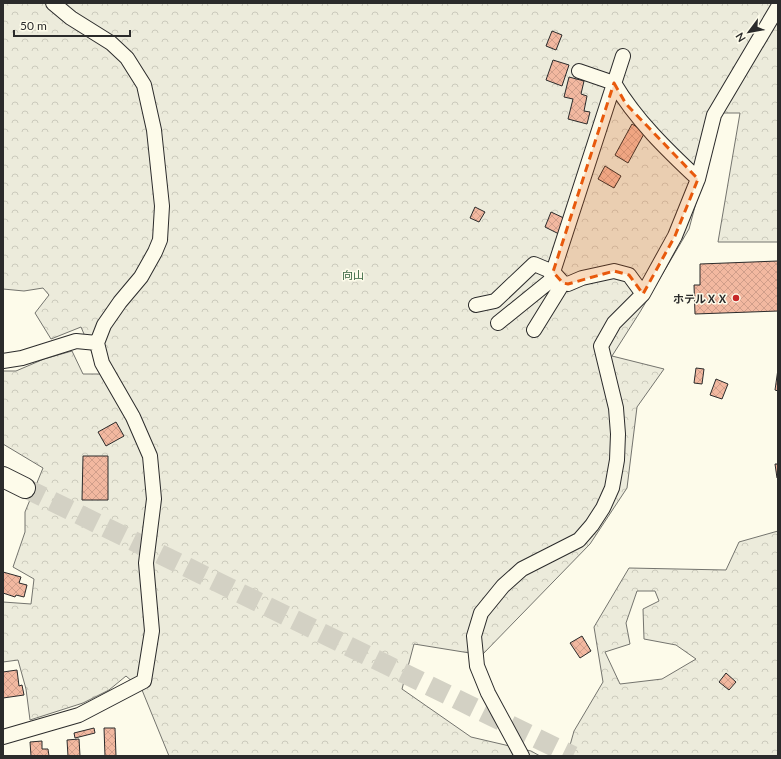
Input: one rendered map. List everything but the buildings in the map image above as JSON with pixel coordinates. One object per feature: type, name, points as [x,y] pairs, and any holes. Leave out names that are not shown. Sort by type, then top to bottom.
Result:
[{"type":"street","points":[[3,737],[78,715],[144,681],[152,631],[146,563],[154,499],[150,456],[133,416],[102,363],[97,343],[104,326],[120,302],[141,277],[160,240],[162,206],[154,130],[144,85],[127,58],[111,43],[71,18],[53,3]]},
{"type":"street","points":[[522,756],[488,693],[477,666],[474,636],[481,613],[503,586],[522,569],[579,540],[604,508],[612,488],[617,460],[618,434],[616,408],[601,346],[614,323],[643,294],[676,236],[698,179],[714,115],[778,7]]},
{"type":"street","points":[[498,323],[550,281],[623,56]]},
{"type":"street","points":[[579,71],[614,83],[626,104],[669,152],[698,179]]},
{"type":"street","points":[[476,305],[495,301],[534,264],[553,272],[563,283],[568,284],[582,278],[614,271],[629,275],[643,294]]},
{"type":"street","points":[[534,330],[563,283]]},
{"type":"street","points":[[3,361],[22,358],[76,341],[97,343]]},
{"type":"street","points":[[3,477],[24,488]]},
{"type":"highlighted area","points":[[614,83],[626,104],[698,179],[675,236],[643,294],[629,275],[614,271],[568,284],[563,283],[553,272]]},
{"type":"green space","name":"向山","points":[[3,3],[778,3],[778,242],[718,242],[740,113],[720,113],[689,229],[612,356],[664,369],[637,407],[627,488],[590,544],[482,655],[414,644],[402,689],[471,737],[531,751],[540,756],[169,756],[142,690],[126,676],[109,690],[83,703],[30,720],[26,689],[18,660],[3,662],[3,602],[31,604],[34,579],[13,567],[25,532],[25,512],[43,468],[3,444],[3,371],[16,371],[44,359],[72,351],[83,374],[101,374],[81,327],[51,339],[35,313],[49,295],[43,288],[24,291],[3,289]]},
{"type":"green space","points":[[778,531],[778,756],[567,756],[574,731],[603,682],[594,627],[629,568],[726,570],[739,542]],"holes":[[[637,591],[655,591],[659,601],[643,609],[644,639],[676,645],[696,659],[662,679],[620,684],[605,652],[630,644],[626,623]]]},
{"type":"tunnel","points":[[25,488],[573,756]]},
{"type":"place","name":"ホテルＸＸ","points":[[736,298]]}]
